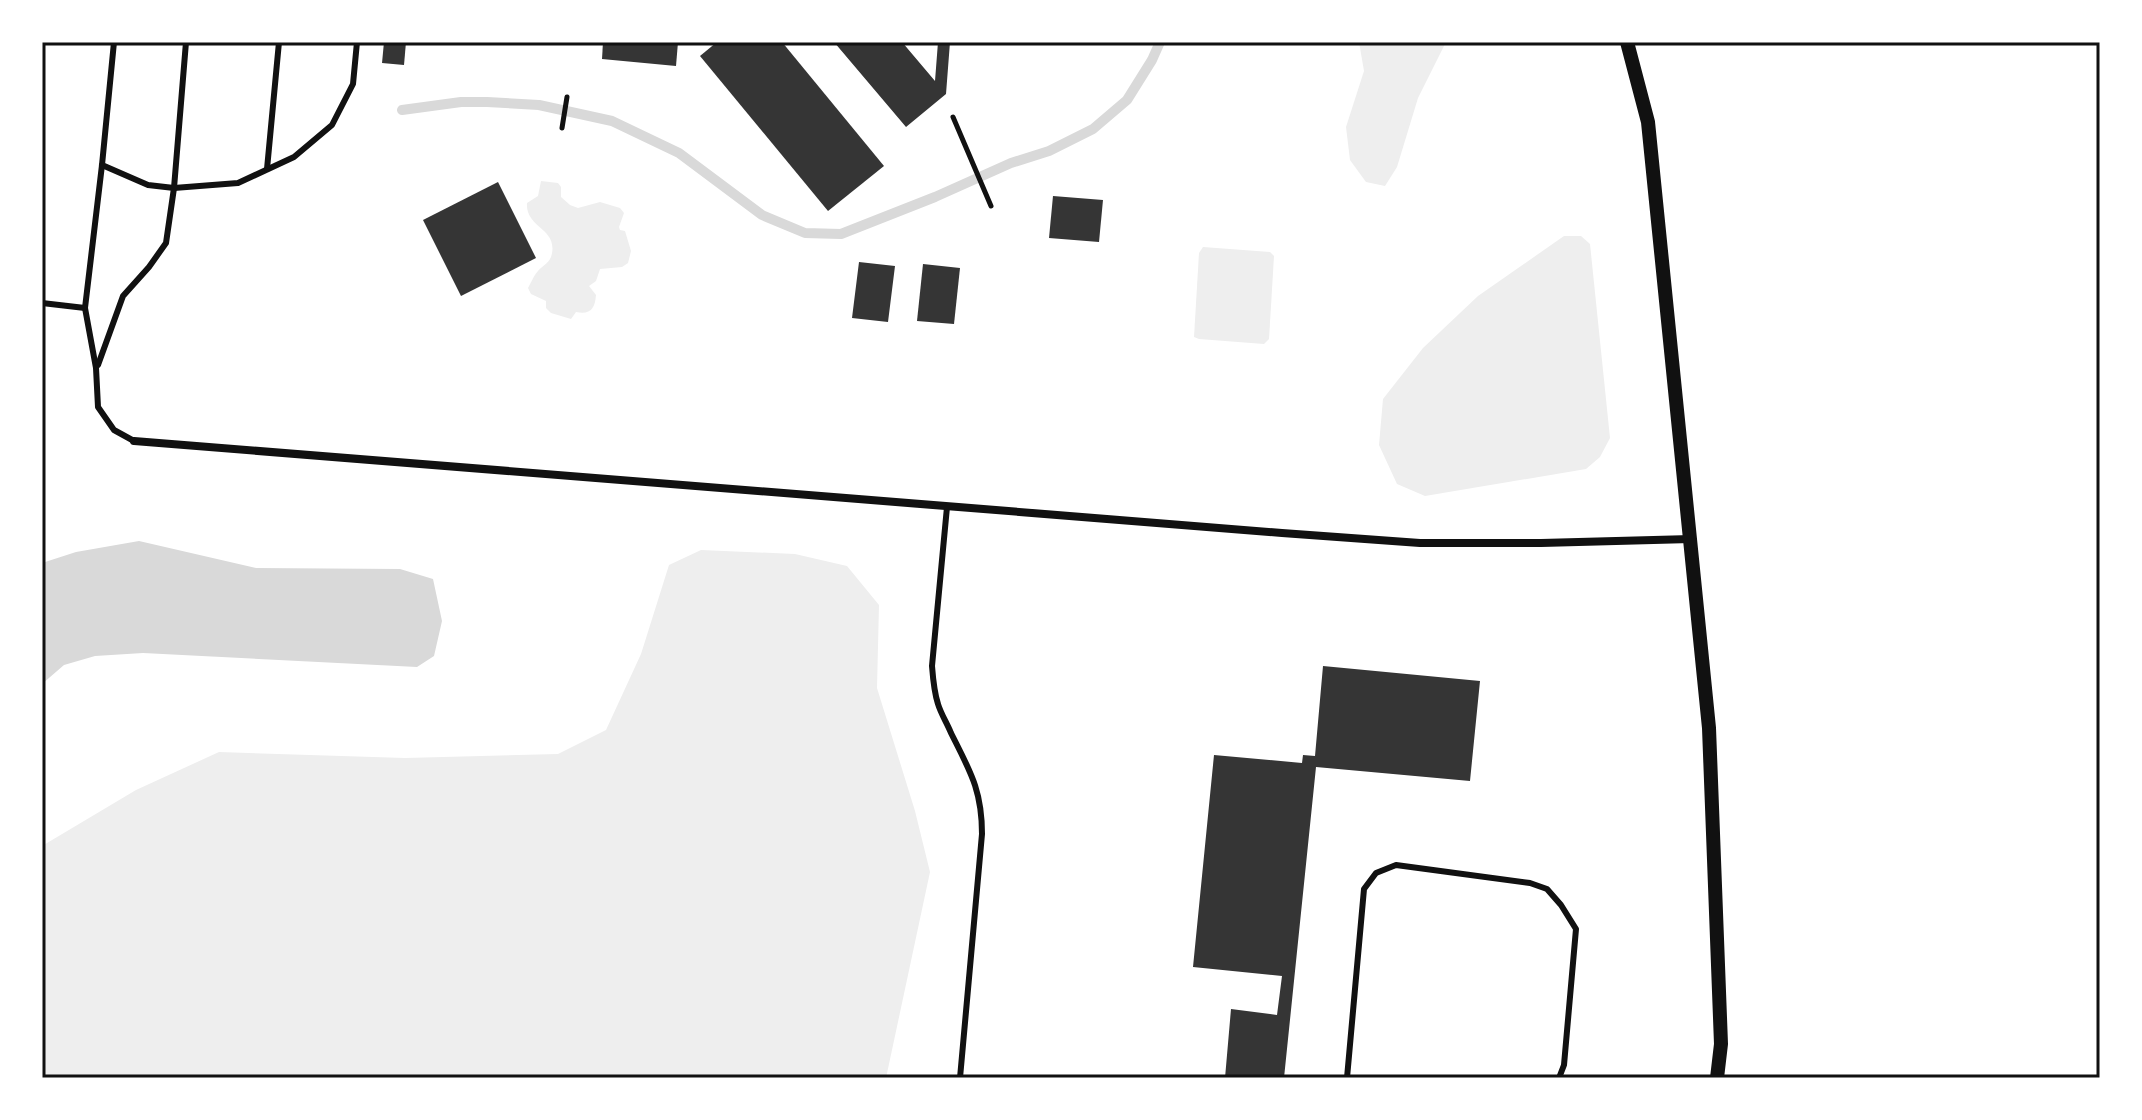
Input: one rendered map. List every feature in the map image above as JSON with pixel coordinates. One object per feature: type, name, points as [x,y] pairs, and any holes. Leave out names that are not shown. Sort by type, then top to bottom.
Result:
[{"type":"street","points":[[1627,42],[1648,122],[1709,728],[1721,1044],[1717,1078]]},
{"type":"street","points":[[134,441],[1420,543],[1691,539]]},
{"type":"lane","points":[[114,42],[85,308],[96,368],[98,407],[114,430],[134,441]]},
{"type":"lane","points":[[96,368],[123,296],[166,243],[174,188],[186,42]]},
{"type":"lane","points":[[267,169],[279,42]]},
{"type":"lane","points":[[102,165],[148,185],[174,188],[238,183],[294,157],[332,125],[353,84],[357,42]]},
{"type":"lane","points":[[42,303],[85,308]]},
{"type":"lane","points":[[947,507],[932,666],[934,684],[938,706],[974,779],[982,812],[960,1078]]},
{"type":"lane","points":[[1349,1076],[1364,889],[1376,873],[1396,865],[1530,883],[1547,889],[1561,905],[1576,929],[1564,1065],[1559,1078]]},
{"type":"path","points":[[562,128],[567,97]]},
{"type":"path","points":[[953,117],[991,206]]},
{"type":"shaded area","points":[[1359,42],[1446,42],[1418,98],[1397,167],[1385,186],[1366,182],[1350,160],[1346,127],[1364,71]]},
{"type":"shaded area","points":[[541,181],[558,183],[561,197],[570,205],[578,208],[600,202],[620,208],[624,213],[619,227],[625,231],[631,251],[628,263],[622,267],[600,269],[596,281],[589,286],[596,295],[593,307],[585,313],[576,312],[571,319],[551,313],[546,308],[546,301],[531,294],[528,288],[551,257],[551,240],[528,212],[527,203],[538,196]]},
{"type":"shaded area","points":[[1564,236],[1581,236],[1590,244],[1610,438],[1600,457],[1586,469],[1425,496],[1397,484],[1379,445],[1383,399],[1423,348],[1478,296]]},
{"type":"shaded area","points":[[1203,247],[1270,252],[1274,256],[1269,339],[1264,344],[1194,337],[1199,253]]},
{"type":"shaded area","points":[[139,541],[256,568],[400,569],[433,579],[442,621],[434,656],[417,667],[143,653],[95,656],[64,665],[42,684],[42,563],[76,552]]},
{"type":"shaded area","points":[[701,550],[795,554],[847,566],[879,605],[877,688],[915,811],[930,872],[886,1078],[42,1078],[42,846],[136,790],[219,752],[405,758],[558,754],[606,730],[641,654],[669,565]]},
{"type":"building","points":[[384,42],[406,42],[404,65],[382,63]]},
{"type":"building","points":[[603,42],[678,42],[676,66],[602,59]]},
{"type":"building","points":[[717,42],[782,42],[884,166],[828,211],[700,56]]},
{"type":"building","points":[[834,42],[902,42],[935,81],[938,42],[950,42],[946,94],[906,127]]},
{"type":"building","points":[[498,182],[536,258],[461,296],[423,220]]},
{"type":"building","points":[[1053,196],[1103,200],[1099,242],[1049,238]]},
{"type":"building","points":[[859,262],[895,266],[888,322],[852,318]]},
{"type":"building","points":[[923,264],[960,268],[954,324],[917,321]]},
{"type":"building","points":[[1323,666],[1480,681],[1470,781],[1316,767],[1284,1078],[1225,1078],[1231,1009],[1277,1015],[1282,976],[1193,967],[1214,755],[1302,763],[1303,755],[1315,756]]},
{"type":"waterway","points":[[402,110],[461,102],[487,102],[539,105],[612,121],[679,153],[762,215],[805,233],[841,234],[1011,163],[1049,151],[1093,129],[1127,100],[1160,42]]}]
